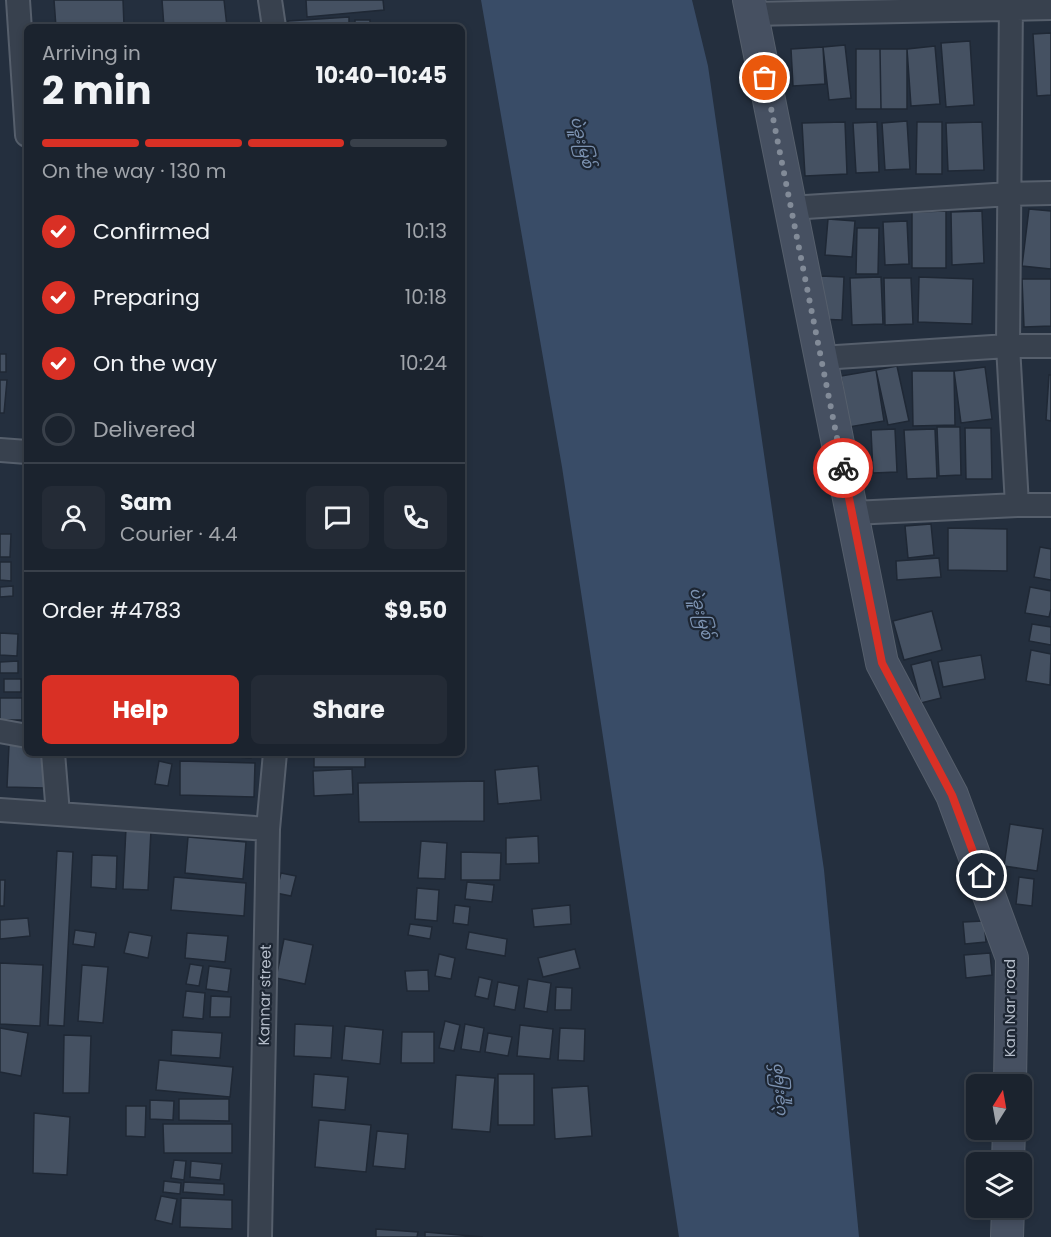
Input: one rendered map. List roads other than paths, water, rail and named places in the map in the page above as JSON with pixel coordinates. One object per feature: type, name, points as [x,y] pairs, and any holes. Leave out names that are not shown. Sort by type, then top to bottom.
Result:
[{"type":"street","points":[[270,0],[273,24]]},
{"type":"street","points":[[12,5],[24,109]]},
{"type":"street","points":[[751,7],[1011,5],[1051,8]]},
{"type":"street","points":[[1011,5],[1008,346],[1017,505]]},
{"type":"street","name":"Kan Nar road","points":[[751,7],[882,663],[952,795],[1012,958],[1010,1074]]},
{"type":"street","points":[[790,208],[1051,193]]},
{"type":"street","points":[[821,358],[1008,346],[1051,346]]},
{"type":"street","points":[[0,450],[24,452]]},
{"type":"street","points":[[853,513],[1051,505]]},
{"type":"street","points":[[0,730],[24,735]]},
{"type":"street","points":[[53,756],[58,814]]},
{"type":"street","name":"Kannar street","points":[[260,1237],[268,830],[275,756]]},
{"type":"street","points":[[0,810],[268,830]]},
{"type":"street","points":[[1007,1237],[1008,1218]]},
{"type":"water","name":"ပဲခူးမြစ်","points":[[481,0],[692,0],[708,66],[824,870],[859,1237],[679,1237],[562,467]]}]
